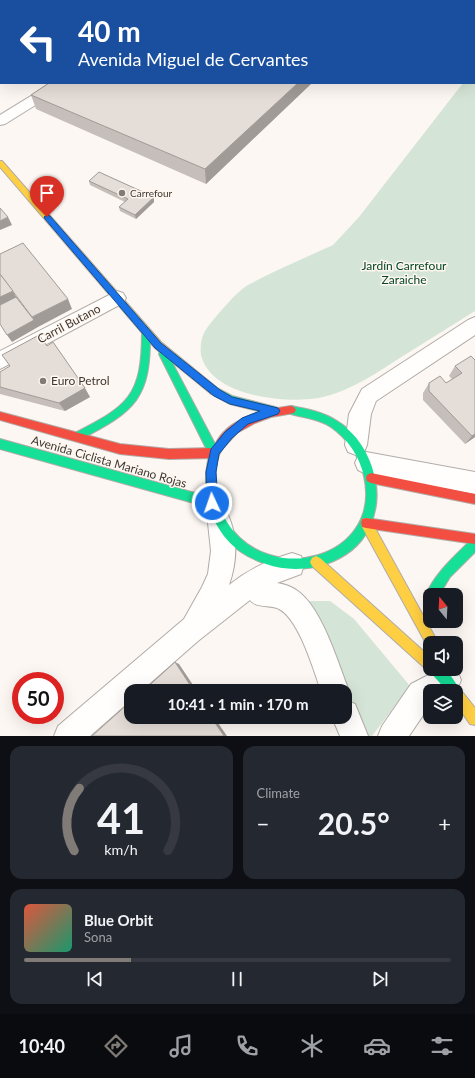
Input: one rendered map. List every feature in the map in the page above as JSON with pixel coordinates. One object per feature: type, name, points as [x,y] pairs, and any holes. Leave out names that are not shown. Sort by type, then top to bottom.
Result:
[{"type":"main road","points":[[0,163],[158,345],[217,393],[230,400],[275,411]]},
{"type":"main road","points":[[76,437],[104,422],[127,406],[138,392],[147,356],[146,332]]},
{"type":"main road","points":[[158,345],[214,453]]},
{"type":"main road","points":[[275,411],[302,411],[324,418],[340,428],[364,462],[371,499],[366,523],[354,539],[337,554],[304,564],[281,564],[253,555],[240,547],[230,538],[216,511],[211,472],[214,453],[228,435],[245,421],[275,411]]},
{"type":"main road","name":"Avenida Ciclista Mariano Rojas","points":[[0,416],[120,449],[168,454],[214,453]]},
{"type":"main road","name":"Avenida Ciclista Mariano Rojas","points":[[0,444],[216,511]]},
{"type":"main road","points":[[364,462],[475,499]]},
{"type":"main road","points":[[366,523],[475,539]]},
{"type":"main road","points":[[366,523],[428,636]]},
{"type":"main road","points":[[436,588],[446,573],[475,544]]},
{"type":"main road","points":[[304,564],[444,678],[475,720]]},
{"type":"street","points":[[0,121],[59,84]]},
{"type":"street","name":"Carril Butano","points":[[0,361],[117,298]]},
{"type":"street","points":[[475,325],[369,395],[360,414],[364,462],[475,483]]},
{"type":"street","points":[[189,632],[211,599],[218,581],[224,552],[216,511]]},
{"type":"street","points":[[68,736],[189,632],[261,577],[304,564]]},
{"type":"street","points":[[260,593],[283,598],[296,606],[312,634],[333,684]]},
{"type":"street","points":[[392,736],[421,694],[444,678]]},
{"type":"street","points":[[349,724],[354,736]]},
{"type":"green space","name":"Jardín Carrefour Zaraiche","points":[[462,84],[475,84],[475,311],[364,380],[344,390],[323,397],[291,400],[253,395],[235,389],[219,380],[208,369],[201,355],[201,346],[205,331],[231,299],[248,285],[279,269],[333,245],[359,217]]},
{"type":"green space","points":[[305,601],[330,601],[354,619],[410,686],[372,736],[366,736],[352,705],[352,684],[343,684]]},
{"type":"building","points":[[48,84],[297,84],[205,169],[31,95]]},
{"type":"building","name":"Carrefour","points":[[99,172],[154,197],[135,215],[119,207],[128,199],[89,181]]},
{"type":"building","points":[[0,208],[8,217],[0,221]]},
{"type":"building","points":[[23,243],[68,299],[32,317],[0,274],[0,254]]},
{"type":"building","points":[[0,274],[13,291],[0,297]]},
{"type":"building","points":[[16,297],[34,320],[7,335],[0,324],[0,305]]},
{"type":"building","name":"Euro Petrol","points":[[39,335],[47,346],[53,342],[85,388],[59,403],[0,387],[0,372],[10,366],[2,355]]},
{"type":"building","points":[[471,356],[475,360],[475,434],[472,436],[429,391],[429,383],[440,376],[446,383],[462,373],[455,366]]},
{"type":"building","points":[[175,662],[189,684],[151,684]]},
{"type":"building","points":[[124,707],[124,724],[216,724],[224,736],[92,736]]},
{"type":"traffic: fast","points":[[76,437],[111,418],[133,399],[140,387],[144,372],[146,332]]},
{"type":"traffic: fast","points":[[163,354],[214,453]]},
{"type":"traffic: fast","points":[[213,390],[230,400],[275,411]]},
{"type":"traffic: fast","points":[[220,445],[214,454],[212,466],[210,480],[212,501],[220,520],[230,535],[240,546],[270,560],[292,565],[313,563],[333,555],[351,542],[362,531],[366,523],[370,510],[371,496],[367,468],[362,455],[354,443],[334,424],[319,417],[291,410]]},
{"type":"traffic: fast","points":[[0,444],[212,503]]},
{"type":"traffic: fast","points":[[436,588],[446,573],[475,544]]},
{"type":"traffic: fast","points":[[443,676],[450,684]]},
{"type":"traffic: slow","points":[[0,163],[158,345],[213,390]]},
{"type":"traffic: slow","points":[[366,523],[428,636]]},
{"type":"traffic: slow","points":[[316,562],[423,659]]},
{"type":"traffic: slow","points":[[463,703],[475,719]]},
{"type":"traffic: jam","points":[[220,445],[242,424],[271,413],[291,410]]},
{"type":"traffic: jam","points":[[0,416],[120,449],[169,454],[214,453]]},
{"type":"traffic: jam","points":[[371,478],[475,499]]},
{"type":"traffic: jam","points":[[366,523],[475,539]]},
{"type":"place","name":"Carrefour","points":[[122,193]]},
{"type":"place","name":"Euro Petrol","points":[[43,381]]},
{"type":"route","points":[[47,217],[158,345],[199,380],[230,400],[275,411],[245,421],[228,435],[214,453],[211,472],[212,503]]}]
